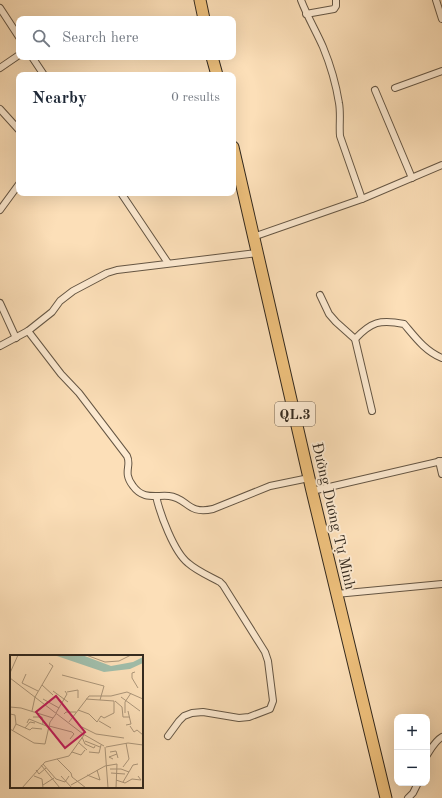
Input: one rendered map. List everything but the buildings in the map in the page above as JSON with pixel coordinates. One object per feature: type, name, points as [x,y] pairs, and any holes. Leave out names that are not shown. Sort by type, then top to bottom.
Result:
[{"type":"highway","points":[[200,0],[203,16]]},
{"type":"highway","points":[[213,60],[216,72]]},
{"type":"highway","name":"Đường Dương Tự Minh","points":[[236,160],[336,594],[386,798]]},
{"type":"street","points":[[301,0],[306,14],[323,48],[332,74],[339,102],[340,136],[362,199]]},
{"type":"street","points":[[306,14],[334,8],[336,6],[336,0]]},
{"type":"street","points":[[436,0],[442,19]]},
{"type":"street","points":[[0,8],[16,32]]},
{"type":"street","points":[[0,68],[16,57]]},
{"type":"street","points":[[34,60],[42,72]]},
{"type":"street","points":[[395,88],[442,71]]},
{"type":"street","points":[[375,90],[412,178]]},
{"type":"street","points":[[0,109],[16,127]]},
{"type":"street","points":[[253,236],[362,199],[442,165]]},
{"type":"street","points":[[0,210],[16,188]]},
{"type":"street","points":[[123,196],[168,263]]},
{"type":"street","points":[[0,346],[28,331],[52,312],[60,302],[73,291],[107,273],[117,270],[168,263],[257,253]]},
{"type":"street","points":[[320,295],[329,314],[355,339],[372,411]]},
{"type":"street","points":[[0,303],[16,338]]},
{"type":"street","points":[[355,339],[371,324],[388,322],[404,324],[432,354],[442,358]]},
{"type":"street","points":[[28,331],[64,378],[79,393],[127,456],[129,460],[127,474],[132,485],[141,494],[147,496],[170,496],[196,510],[204,511],[213,509],[270,486],[309,478]]},
{"type":"street","points":[[312,491],[440,461],[442,474]]},
{"type":"street","points":[[156,496],[166,528],[182,557],[191,566],[223,585],[261,644],[268,661],[273,701],[270,708],[249,717],[239,718],[203,712],[192,713],[184,716],[168,736]]},
{"type":"street","points":[[336,594],[442,584]]},
{"type":"street","points":[[430,750],[439,739],[442,738]]},
{"type":"street","points":[[408,798],[416,786]]}]
